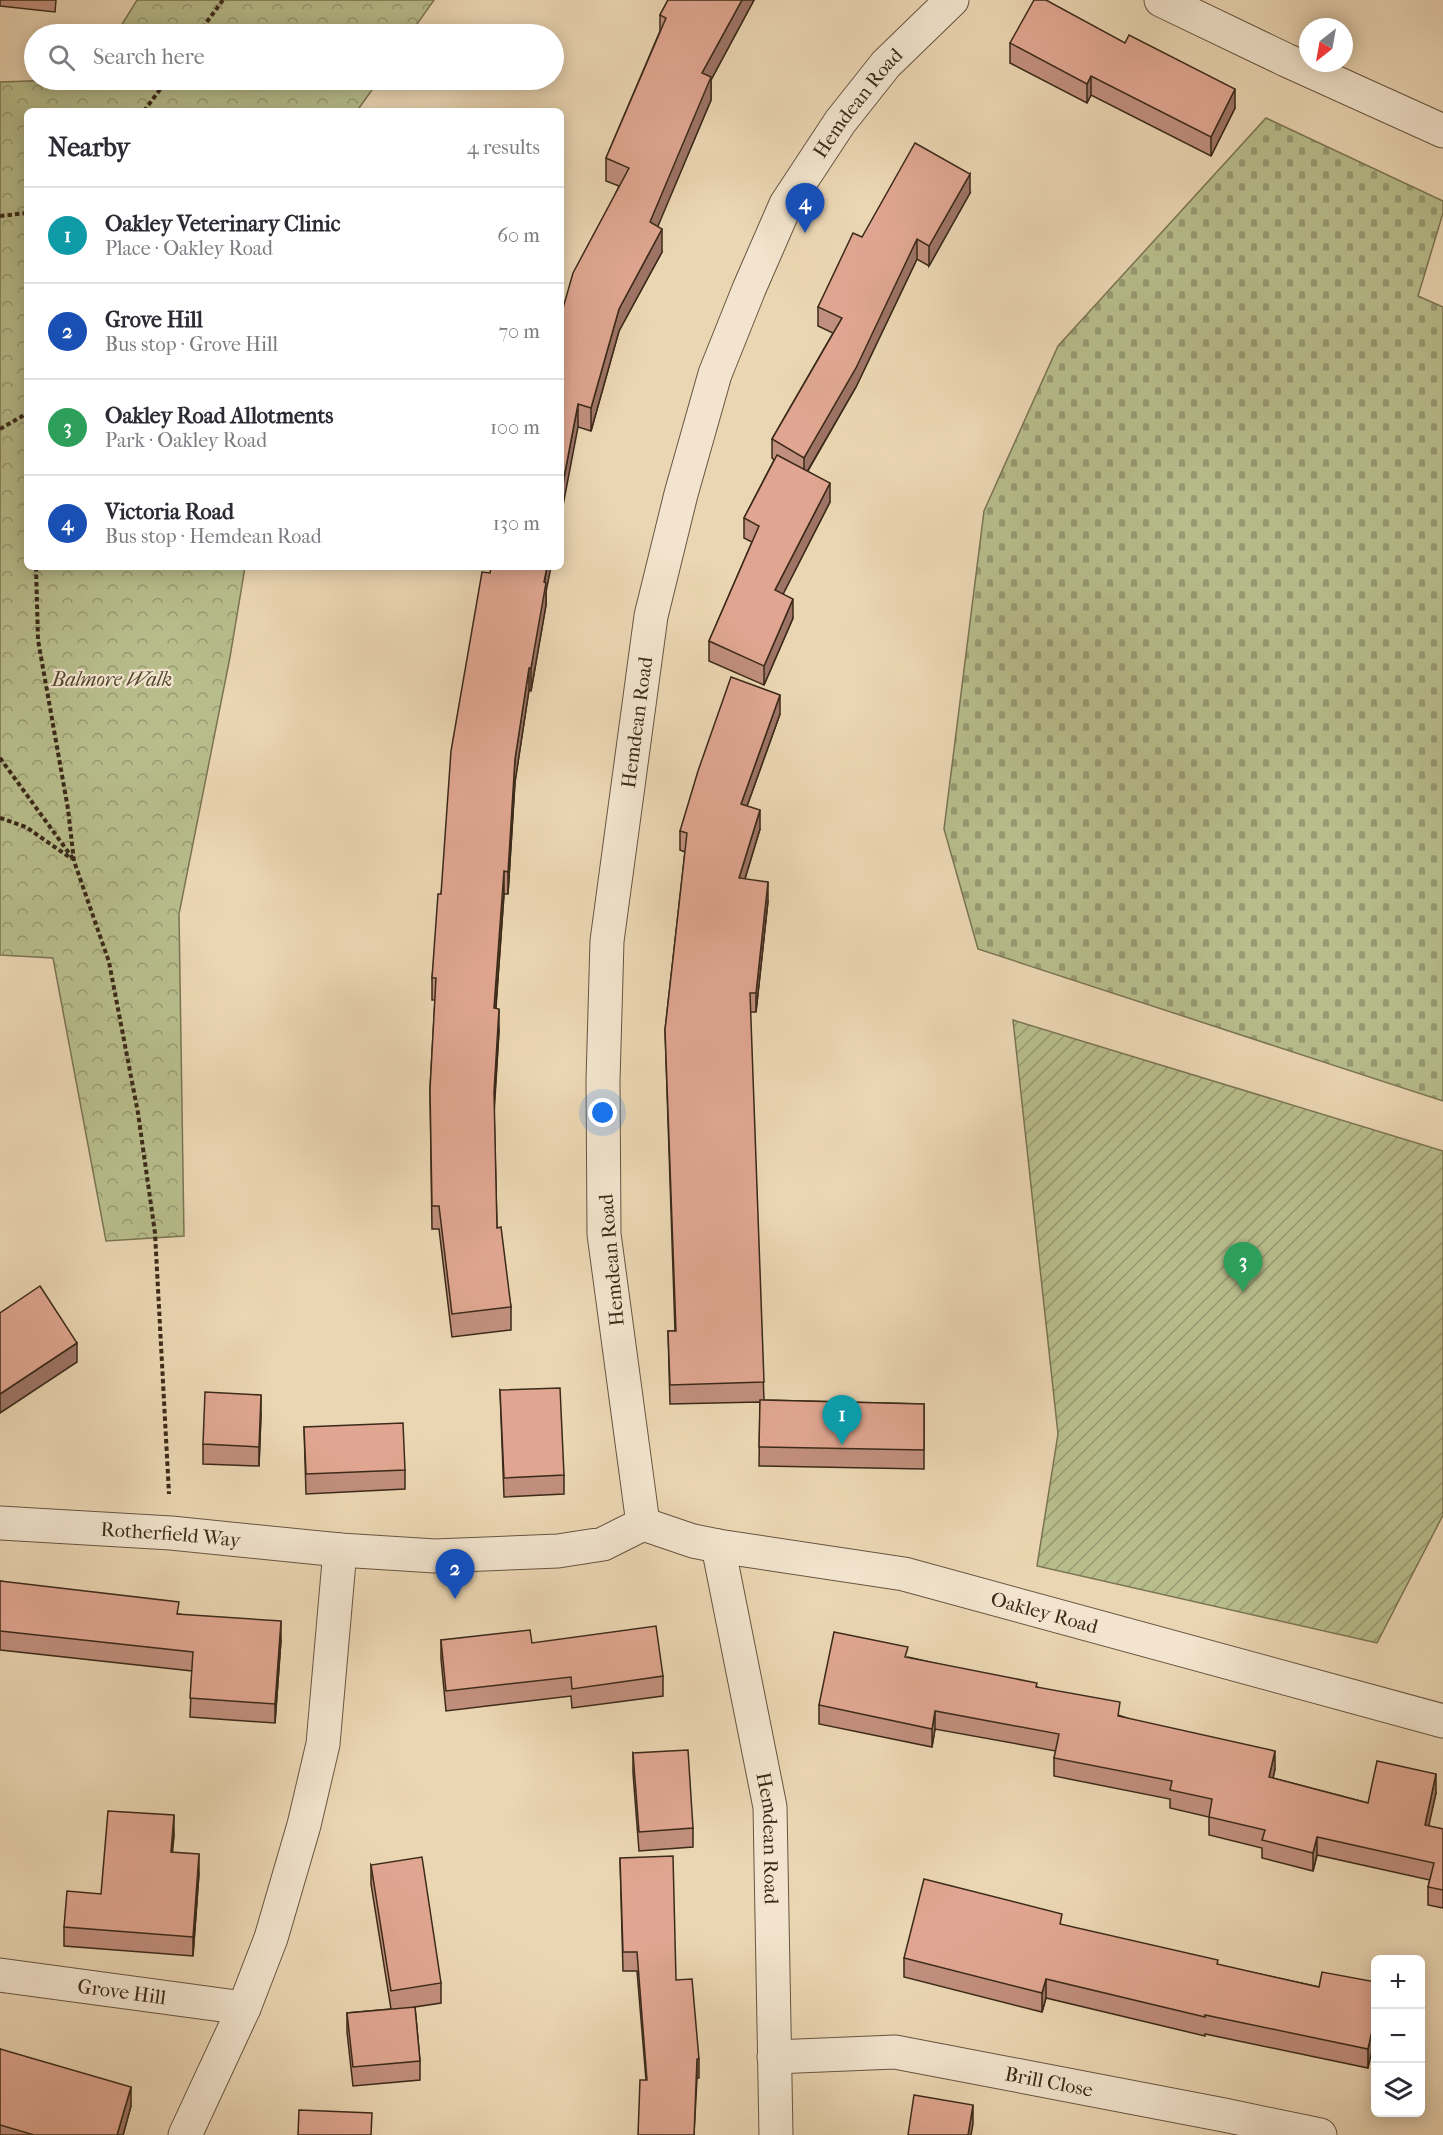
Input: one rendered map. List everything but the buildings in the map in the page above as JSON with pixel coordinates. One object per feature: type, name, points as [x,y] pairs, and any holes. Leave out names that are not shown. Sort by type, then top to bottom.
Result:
[{"type":"street","name":"Hemdean Road","points":[[643,1524],[604,1234],[603,1081],[607,941],[651,616],[681,494],[715,374],[786,204],[840,122],[886,64],[952,0]]},
{"type":"street","points":[[1161,0],[1443,131]]},
{"type":"street","name":"Rotherfield Way","points":[[0,1523],[171,1533],[340,1550]]},
{"type":"street","name":"Oakley Road","points":[[643,1524],[693,1541],[718,1546],[904,1574],[1443,1720]]},
{"type":"street","points":[[185,2135],[244,2008],[271,1938],[304,1825],[323,1744],[340,1550],[435,1556],[558,1551],[603,1544],[643,1524]]},
{"type":"street","name":"Hemdean Road","points":[[718,1546],[770,1807],[776,2135]]},
{"type":"street","name":"Grove Hill","points":[[0,1975],[244,2008]]},
{"type":"street","name":"Brill Close","points":[[774,2057],[895,2052],[1320,2135]]},
{"type":"path","points":[[205,24],[223,0]]},
{"type":"path","points":[[146,108],[160,90]]},
{"type":"path","points":[[0,216],[24,213]]},
{"type":"path","points":[[0,429],[24,415]]},
{"type":"path","points":[[36,570],[38,640],[68,809],[74,861],[109,962],[139,1124],[155,1233],[171,1533]]},
{"type":"path","points":[[0,758],[74,861]]},
{"type":"path","points":[[0,818],[26,827],[74,861]]},
{"type":"green space","points":[[137,0],[434,0],[417,24],[122,24]]},
{"type":"green space","name":"Balmore Walk","points":[[24,81],[24,90],[372,90],[359,108],[24,108],[24,570],[244,570],[230,657],[179,914],[184,1236],[106,1241],[53,958],[0,955],[0,82]]},
{"type":"green space","points":[[1266,118],[1443,201],[1443,213],[1418,296],[1443,307],[1443,1101],[978,949],[944,829],[984,511],[1058,346]]},
{"type":"green space","points":[[1013,1020],[1443,1151],[1443,1515],[1377,1643],[1037,1566],[1058,1434]]},
{"type":"place","name":"Victoria Road","points":[[805,233]]},
{"type":"place","name":"Oakley Road Allotments","points":[[1243,1292]]},
{"type":"place","name":"Oakley Veterinary Clinic","points":[[842,1445]]},
{"type":"place","name":"Grove Hill","points":[[455,1599]]}]
